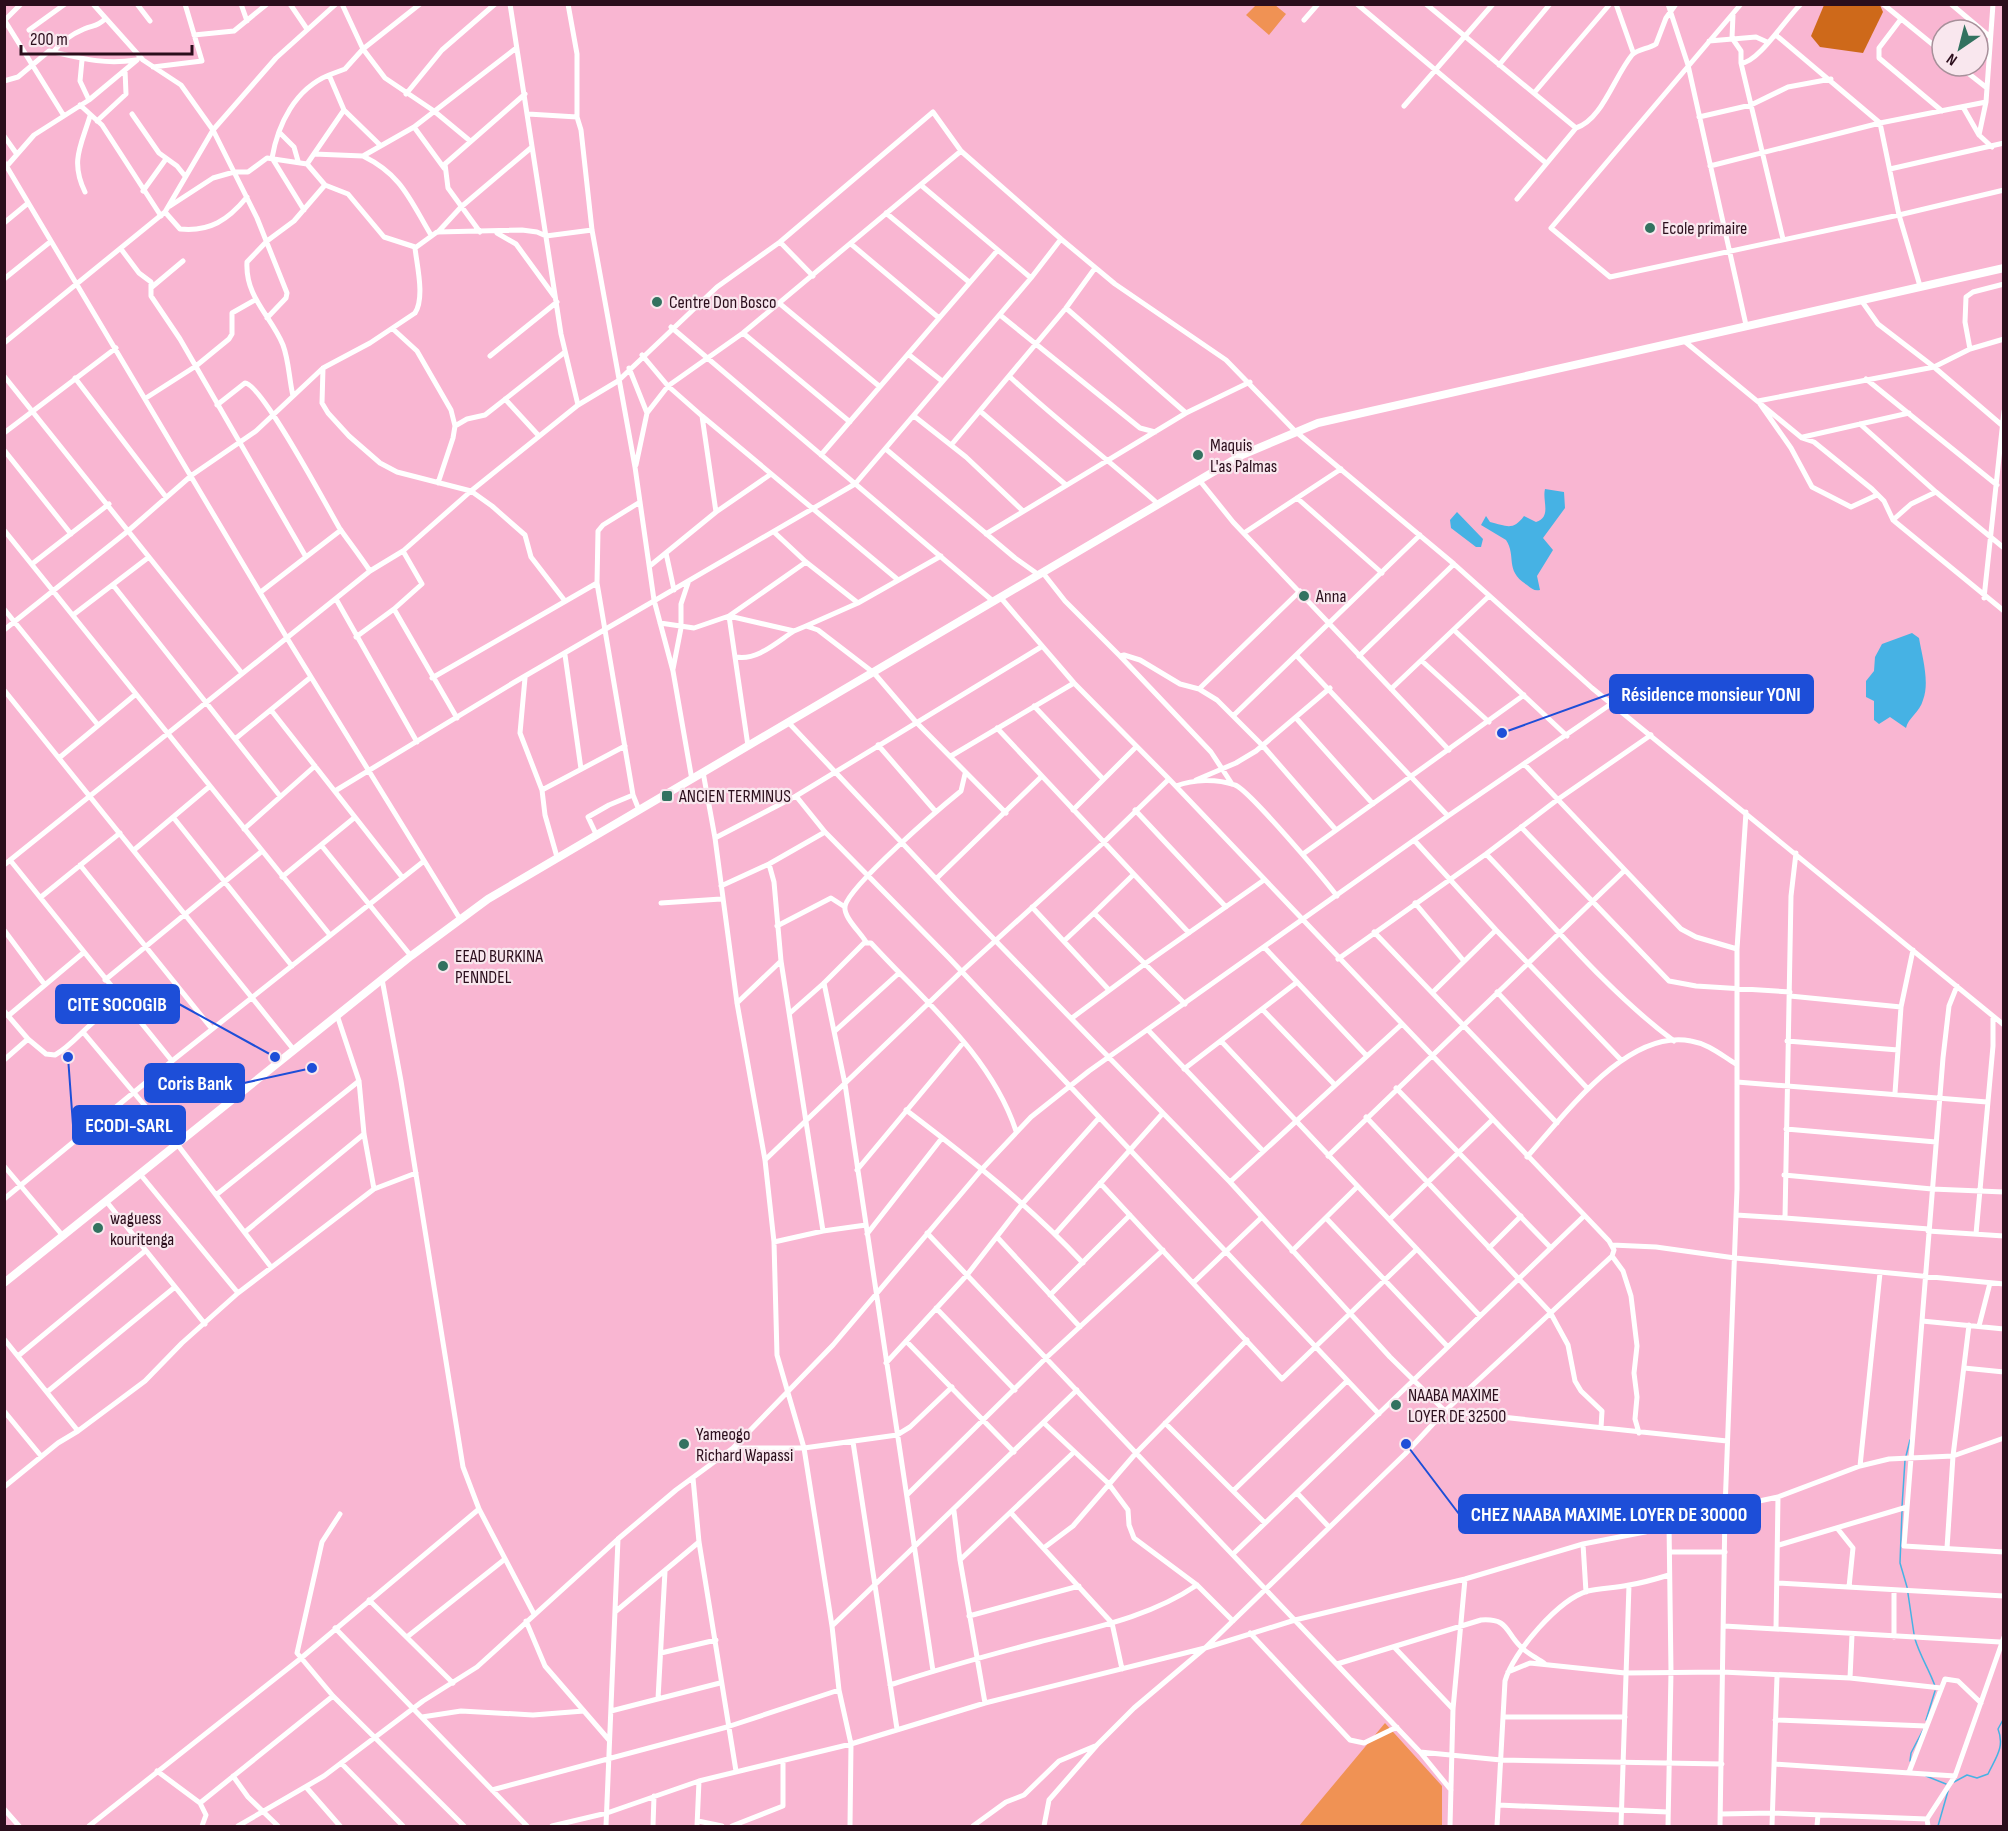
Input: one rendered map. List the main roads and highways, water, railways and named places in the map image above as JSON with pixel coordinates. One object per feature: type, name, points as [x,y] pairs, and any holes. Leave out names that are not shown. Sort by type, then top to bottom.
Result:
[{"type":"water","points":[[1545,489],[1564,492],[1565,508],[1543,538],[1553,550],[1537,576],[1540,590],[1536,590],[1520,579],[1513,569],[1511,552],[1506,540],[1481,525],[1486,516],[1490,522],[1505,526],[1513,526],[1524,516],[1536,522],[1541,520],[1545,513]]},
{"type":"water","points":[[1457,512],[1483,539],[1481,547],[1476,547],[1451,528],[1450,520]]},
{"type":"water","points":[[1912,633],[1919,638],[1925,669],[1925,693],[1906,728],[1890,717],[1879,724],[1874,720],[1874,701],[1866,697],[1866,681],[1874,671],[1875,657],[1882,644]]},
{"type":"waterway","points":[[1906,1456],[1910,1440]]},
{"type":"waterway","points":[[1902,1507],[1905,1460]]},
{"type":"waterway","points":[[1902,1511],[1900,1563],[1907,1587],[1914,1634]]},
{"type":"waterway","points":[[1915,1639],[1935,1686]]},
{"type":"waterway","points":[[1926,1720],[1935,1691]]},
{"type":"waterway","points":[[1954,1782],[1967,1775],[1977,1778],[1988,1774],[1999,1752],[2001,1741],[1998,1729],[2004,1718]]},
{"type":"waterway","points":[[1910,1761],[1911,1753],[1923,1730]]},
{"type":"waterway","points":[[1926,1776],[1946,1784]]},
{"type":"waterway","points":[[1938,1826],[1948,1791]]},
{"type":"place","name":"Ecole primaire","points":[[1650,228]]},
{"type":"place","name":"Centre Don Bosco","points":[[657,302]]},
{"type":"place","name":"Maquis L'as Palmas","points":[[1198,455]]},
{"type":"place","name":"Anna","points":[[1304,596]]},
{"type":"place","name":"Résidence monsieur YONI","points":[[1502,733]]},
{"type":"place","name":"ANCIEN TERMINUS","points":[[667,796]]},
{"type":"place","name":"EEAD BURKINA PENNDEL","points":[[443,966]]},
{"type":"place","name":"ECODI-SARL","points":[[68,1057]]},
{"type":"place","name":"CITE SOCOGIB","points":[[275,1057]]},
{"type":"place","name":"Coris Bank","points":[[312,1068]]},
{"type":"place","name":"waguess kouritenga","points":[[98,1228]]},
{"type":"place","name":"NAABA MAXIME LOYER DE 32500","points":[[1396,1405]]},
{"type":"place","name":"Yameogo Richard Wapassi","points":[[684,1444]]},
{"type":"place","name":"CHEZ NAABA MAXIME. LOYER DE 30000","points":[[1406,1444]]}]
